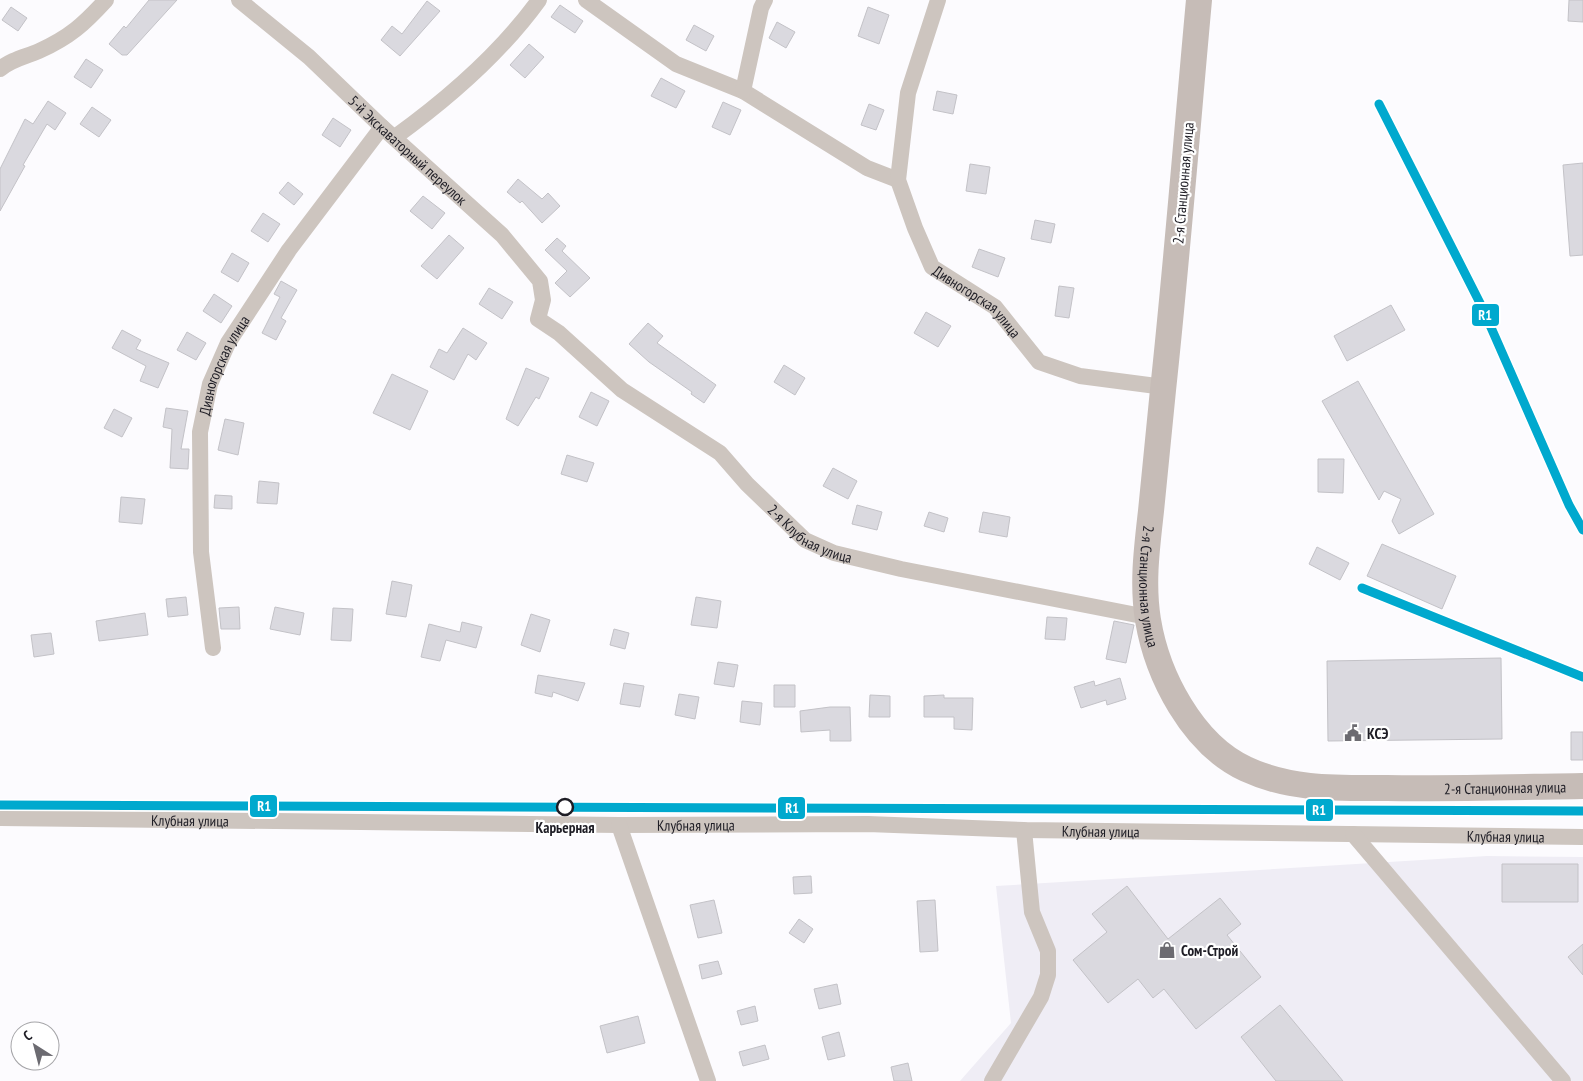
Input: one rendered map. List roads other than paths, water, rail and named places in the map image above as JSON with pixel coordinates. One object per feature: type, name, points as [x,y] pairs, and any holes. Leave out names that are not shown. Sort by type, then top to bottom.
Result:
[{"type":"main road","name":"2-я Станционная улица","points":[[1199,0],[1164,387],[1145,560],[1147,617],[1156,655],[1166,681],[1182,710],[1222,753],[1243,768],[1274,780],[1310,787],[1328,788],[1583,786]]},
{"type":"street","points":[[0,68],[8,62],[37,52],[74,33],[106,0]]},
{"type":"street","name":"5-й Экскаваторный переулок","points":[[239,0],[309,57],[502,235],[540,281],[543,300],[538,319]]},
{"type":"street","name":"Дивногорская улица","points":[[213,648],[201,552],[200,432],[210,384],[228,343],[289,250],[389,132],[434,109],[475,72],[539,0]]},
{"type":"street","points":[[586,0],[676,64],[743,91],[867,168],[898,180]]},
{"type":"street","points":[[743,91],[761,8],[765,0]]},
{"type":"street","name":"Дивногорская улица","points":[[938,0],[908,93],[898,180],[915,228],[932,267],[995,307],[1039,362],[1080,376],[1164,387]]},
{"type":"street","name":"2-я Клубная улица","points":[[538,319],[559,333],[622,390],[720,453],[747,484],[805,540],[834,553],[901,569],[1147,617]]},
{"type":"street","name":"Клубная улица","points":[[0,818],[619,825],[868,824],[1024,830],[1583,836]]},
{"type":"street","points":[[619,825],[708,1081]]},
{"type":"street","points":[[992,1081],[1041,997],[1048,975],[1048,952],[1032,912],[1024,830]]},
{"type":"street","points":[[1353,834],[1563,1081]]},
{"type":"place","name":"КСЭ","points":[[1353,733]]},
{"type":"place","name":"Карьерная","points":[[565,807]]},
{"type":"place","name":"Сом-Строй","points":[[1167,950]]}]
